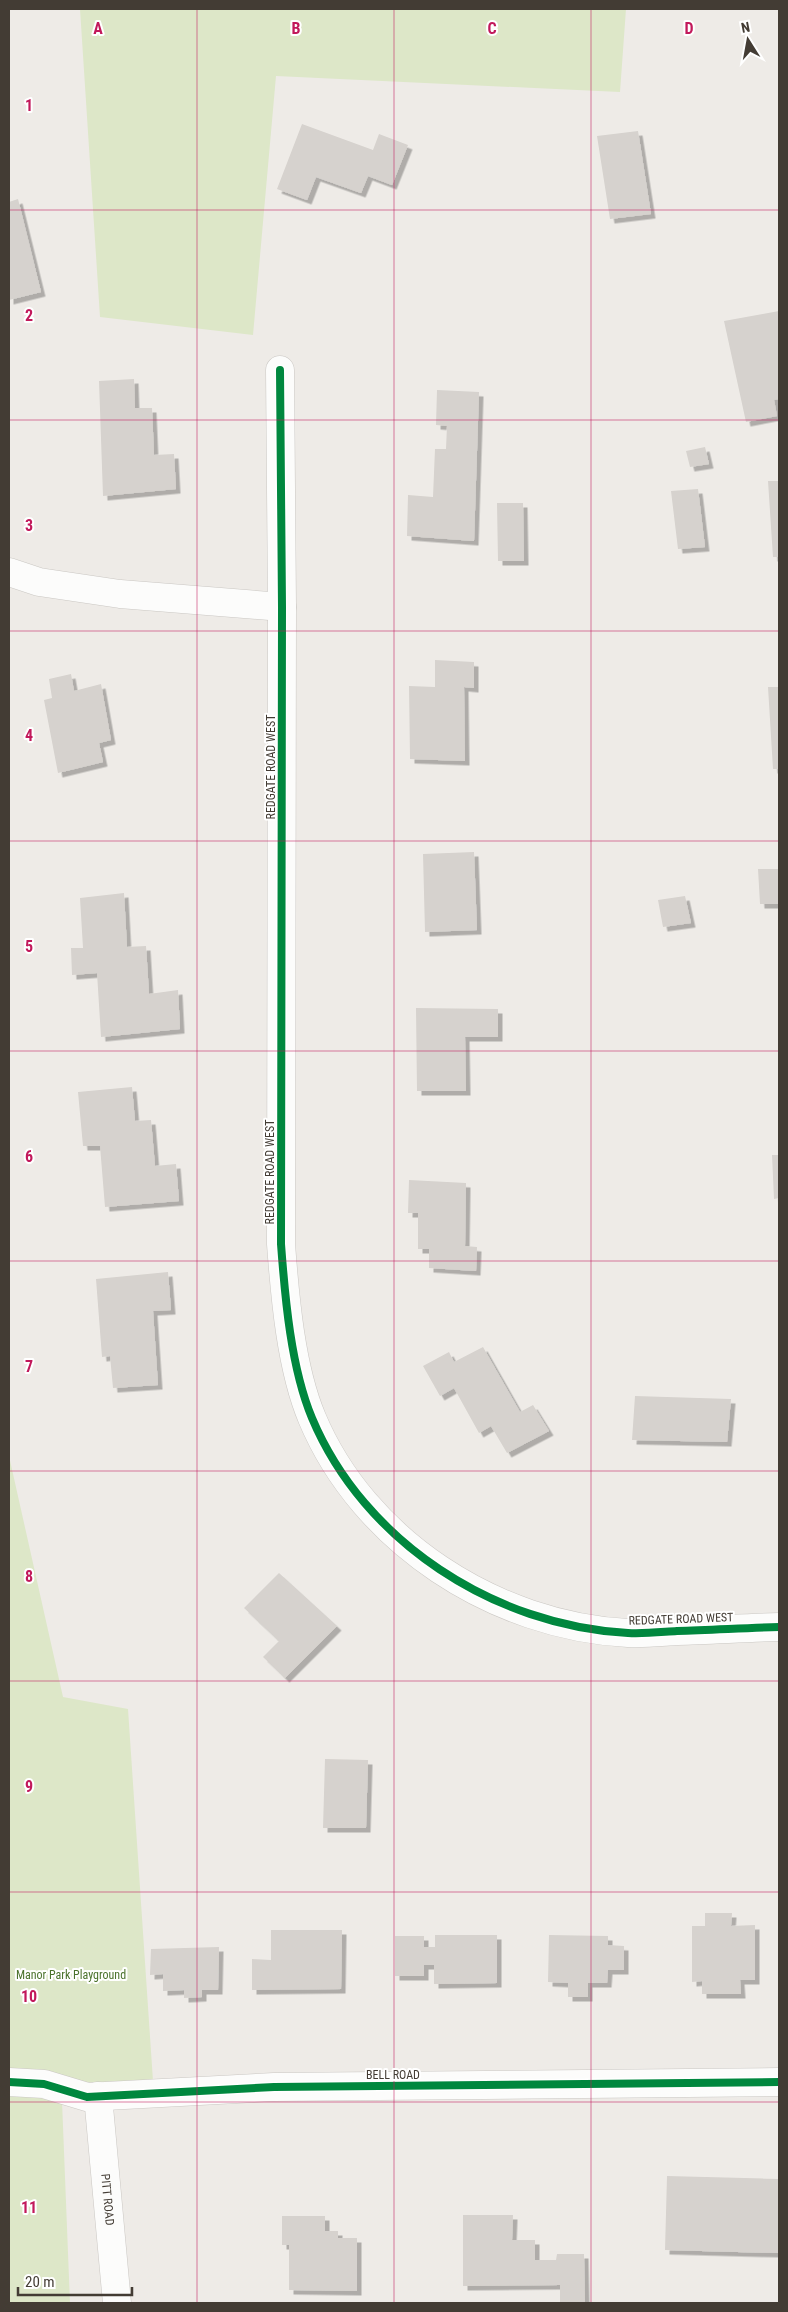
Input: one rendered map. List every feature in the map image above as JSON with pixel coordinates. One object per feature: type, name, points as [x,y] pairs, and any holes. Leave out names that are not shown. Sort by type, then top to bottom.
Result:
[{"type":"street","name":"REDGATE ROAD WEST","points":[[280,370],[282,607],[281,1244],[283,1276],[299,1379],[312,1418],[337,1467],[369,1510],[412,1550],[459,1582],[485,1594],[536,1615],[581,1627],[628,1633],[779,1627]]},
{"type":"street","points":[[9,572],[39,582],[120,594],[282,607]]},
{"type":"street","name":"BELL ROAD","points":[[9,2082],[44,2084],[87,2097],[274,2087],[779,2082]]},
{"type":"street","name":"PITT ROAD","points":[[98,2096],[117,2303]]},
{"type":"green space","points":[[80,9],[626,9],[620,92],[276,76],[253,335],[100,317]]},
{"type":"green space","name":"Manor Park Playground","points":[[9,1456],[63,1697],[128,1709],[154,2096],[62,2101],[70,2303],[9,2303]]},
{"type":"building","points":[[302,124],[373,150],[379,134],[408,145],[392,185],[368,176],[361,193],[316,177],[307,200],[277,189]]},
{"type":"building","points":[[638,131],[651,214],[610,219],[597,136]]},
{"type":"building","points":[[18,199],[41,292],[9,300],[9,202]]},
{"type":"building","points":[[779,311],[779,399],[774,400],[777,416],[746,422],[724,321]]},
{"type":"building","points":[[134,379],[135,408],[152,408],[154,455],[174,454],[176,489],[103,496],[99,381]]},
{"type":"building","points":[[437,390],[479,392],[474,541],[407,536],[408,495],[433,497],[435,449],[446,449],[447,426],[436,425]]},
{"type":"building","points":[[705,447],[709,464],[690,467],[686,451]]},
{"type":"building","points":[[768,481],[779,481],[779,557],[773,557]]},
{"type":"building","points":[[698,489],[705,547],[678,549],[671,491]]},
{"type":"building","points":[[497,503],[523,503],[524,561],[498,561]]},
{"type":"building","points":[[435,660],[474,662],[474,688],[464,687],[465,761],[410,759],[409,686],[435,687]]},
{"type":"building","points":[[71,674],[74,691],[101,684],[111,740],[99,743],[103,762],[58,773],[44,700],[52,698],[49,679]]},
{"type":"building","points":[[768,687],[779,687],[779,769],[773,769]]},
{"type":"building","points":[[474,852],[477,930],[425,932],[423,854]]},
{"type":"building","points":[[758,869],[779,869],[779,904],[760,904]]},
{"type":"building","points":[[124,893],[127,947],[146,946],[149,994],[178,990],[180,1029],[101,1037],[97,973],[72,975],[71,948],[83,948],[80,898]]},
{"type":"building","points":[[685,896],[691,923],[663,927],[658,900]]},
{"type":"building","points":[[416,1008],[498,1009],[498,1037],[465,1037],[466,1091],[417,1091]]},
{"type":"building","points":[[132,1087],[135,1121],[151,1120],[155,1166],[176,1164],[179,1201],[105,1207],[100,1146],[83,1146],[78,1092]]},
{"type":"building","points":[[772,1155],[779,1155],[779,1198],[774,1199]]},
{"type":"building","points":[[409,1180],[466,1183],[465,1246],[477,1247],[476,1271],[429,1268],[429,1249],[418,1249],[418,1213],[408,1213]]},
{"type":"building","points":[[168,1272],[171,1310],[153,1311],[158,1385],[113,1388],[110,1356],[102,1357],[96,1279]]},
{"type":"building","points":[[483,1347],[520,1412],[533,1405],[549,1431],[507,1453],[491,1426],[479,1433],[454,1388],[440,1396],[423,1366],[449,1352],[454,1362]]},
{"type":"building","points":[[635,1396],[731,1399],[727,1442],[632,1440]]},
{"type":"building","points":[[279,1573],[337,1626],[285,1678],[263,1657],[279,1641],[244,1608]]},
{"type":"building","points":[[325,1759],[368,1760],[366,1828],[323,1828]]},
{"type":"building","points":[[705,1913],[732,1913],[731,1926],[755,1925],[755,1980],[740,1980],[741,1994],[702,1994],[702,1981],[692,1982],[692,1926],[705,1926]]},
{"type":"building","points":[[271,1930],[342,1930],[341,1989],[252,1990],[252,1959],[271,1960]]},
{"type":"building","points":[[435,1935],[497,1935],[497,1983],[434,1984],[434,1965],[424,1965],[424,1976],[395,1976],[395,1936],[424,1936],[424,1947],[435,1947]]},
{"type":"building","points":[[549,1935],[608,1936],[608,1945],[624,1946],[624,1970],[608,1970],[607,1983],[588,1983],[588,1997],[568,1997],[568,1983],[548,1982]]},
{"type":"building","points":[[219,1947],[218,1990],[202,1990],[202,1997],[184,1998],[184,1990],[163,1991],[163,1974],[150,1975],[151,1949]]},
{"type":"building","points":[[667,2176],[779,2179],[778,2253],[665,2250]]},
{"type":"building","points":[[463,2215],[513,2215],[512,2240],[535,2240],[535,2260],[556,2260],[557,2254],[584,2254],[585,2303],[560,2303],[560,2285],[463,2286]]},
{"type":"building","points":[[282,2216],[325,2216],[325,2231],[338,2231],[338,2238],[357,2238],[357,2291],[289,2290],[289,2245],[282,2245]]},
{"type":"cycle path","points":[[280,370],[282,607],[281,1244],[287,1310],[294,1355],[312,1418],[335,1463],[365,1503],[400,1539],[440,1569],[483,1595],[530,1614],[578,1627],[628,1633],[779,1627]]},
{"type":"cycle path","points":[[9,2082],[44,2084],[87,2097],[274,2087],[779,2082]]}]
